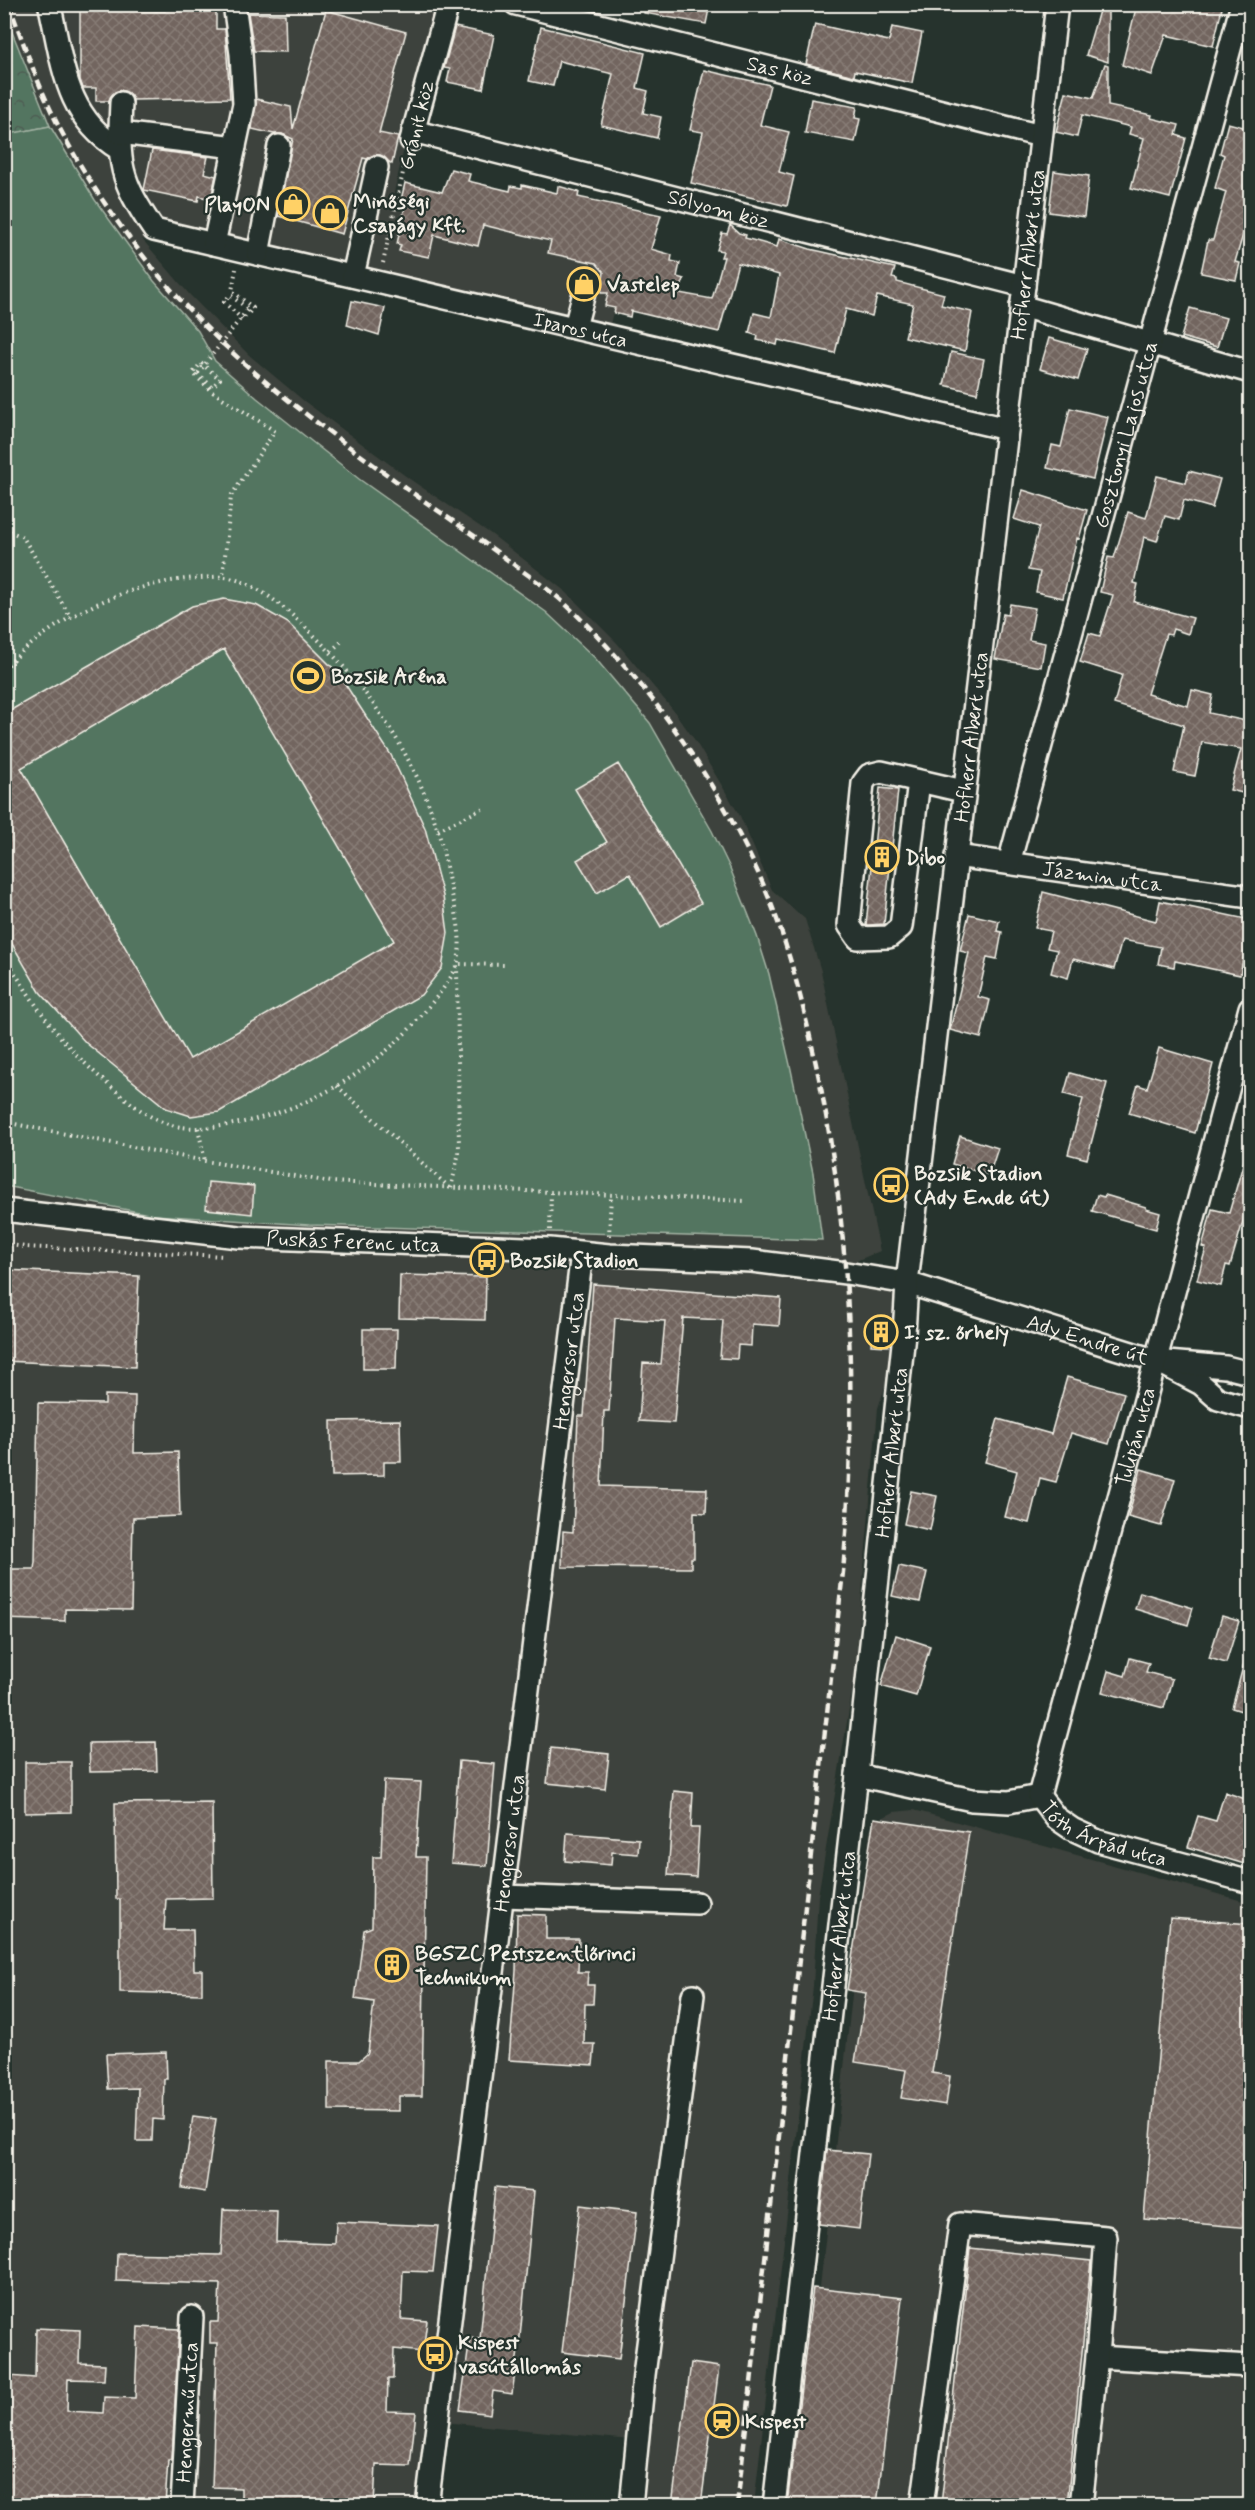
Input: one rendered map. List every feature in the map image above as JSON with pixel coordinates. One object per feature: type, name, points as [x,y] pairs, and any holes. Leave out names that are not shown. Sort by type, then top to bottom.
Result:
[{"type":"street","points":[[214,244],[244,104],[241,54],[234,4]]},
{"type":"street","name":"Gránit köz","points":[[412,135],[448,4]]},
{"type":"street","name":"Sas köz","points":[[516,4],[1041,136]]},
{"type":"street","name":"Hofherr Albert utca","points":[[774,2505],[857,1775],[904,1334],[907,1283],[1057,4]]},
{"type":"street","name":"Gosztonyi Lajos utca","points":[[1009,863],[1242,4]]},
{"type":"street","points":[[50,8],[68,86],[82,118],[100,138],[235,147]]},
{"type":"street","points":[[119,141],[122,103]]},
{"type":"street","name":"Sólyom köz","points":[[412,135],[1022,296],[1149,343],[1251,372]]},
{"type":"street","name":"Iparos utca","points":[[119,141],[129,191],[154,230],[1007,429]]},
{"type":"street","points":[[258,254],[279,146]]},
{"type":"street","points":[[353,276],[377,167]]},
{"type":"street","points":[[575,327],[588,278]]},
{"type":"street","points":[[919,781],[901,927],[889,937],[858,938],[852,933],[849,925],[863,783],[869,774],[881,772],[963,791]]},
{"type":"street","name":"Jázmin utca","points":[[956,856],[1251,897]]},
{"type":"street","name":"Tulipán utca","points":[[1039,1796],[1251,1008]]},
{"type":"street","name":"Puskás Ferenc utca","points":[[4,1210],[239,1237],[549,1249],[609,1255],[752,1261],[846,1273]]},
{"type":"street","name":"Hengersor utca","points":[[427,2505],[582,1253]]},
{"type":"street","name":"Ady Endre út","points":[[846,1273],[907,1283],[1157,1361],[1201,1384],[1218,1399],[1251,1408]]},
{"type":"street","name":"Ady Endre út","points":[[1157,1361],[1226,1367],[1251,1374]]},
{"type":"street","name":"Tóth Árpád utca","points":[[857,1775],[972,1800],[1009,1802],[1039,1796],[1056,1818],[1072,1829],[1098,1841],[1251,1882]]},
{"type":"street","points":[[503,1896],[697,1903]]},
{"type":"street","points":[[631,2505],[644,2375],[693,1995]]},
{"type":"street","points":[[922,2505],[960,2224],[1106,2237],[1097,2357],[1081,2505]]},
{"type":"street","name":"Hengermű utca","points":[[182,2505],[192,2317]]},
{"type":"street","points":[[1097,2357],[1251,2367]]},
{"type":"path","name":"Gránit köz","points":[[379,282],[412,135]]},
{"type":"path","points":[[223,576],[231,496],[276,431],[211,390],[193,373],[201,363],[220,378],[212,387],[198,373],[248,309],[230,295],[224,302],[243,320],[253,308],[232,291]]},
{"type":"path","points":[[4,530],[23,537],[71,618]]},
{"type":"path","points":[[4,669],[43,636],[71,618],[120,595],[175,580],[223,576],[261,591],[284,607],[356,679],[404,749],[438,830],[459,939],[457,964],[459,1152],[451,1188]]},
{"type":"path","points":[[330,652],[343,640]]},
{"type":"path","points":[[438,830],[484,808]]},
{"type":"path","points":[[4,954],[51,1028],[89,1069],[135,1106],[166,1124],[198,1128],[228,1125],[270,1116],[308,1101],[337,1086],[378,1060],[412,1028],[441,992],[457,964]]},
{"type":"path","points":[[4,968],[10,964]]},
{"type":"path","points":[[457,964],[507,965]]},
{"type":"path","points":[[337,1086],[451,1188]]},
{"type":"path","points":[[4,1122],[205,1161],[331,1182],[746,1201]]},
{"type":"path","points":[[198,1128],[205,1161]]},
{"type":"path","points":[[549,1249],[551,1192]]},
{"type":"path","points":[[609,1255],[611,1195]]},
{"type":"path","points":[[4,1244],[222,1258],[239,1237]]},
{"type":"shaded area","points":[[5,4],[436,5],[392,202],[626,261],[604,348],[371,289],[142,239],[189,294],[249,355],[304,401],[411,480],[491,534],[566,592],[617,643],[694,739],[740,816],[772,890],[805,919],[821,971],[880,1251],[856,1261],[859,1279],[895,1287],[888,1378],[878,1408],[855,1674],[818,1896],[813,1986],[754,2505],[623,2505],[631,2440],[433,2421],[421,2505],[5,2505],[5,1186],[154,1215],[309,1225],[822,1240],[813,1173],[790,1065],[769,974],[757,936],[730,868],[712,831],[650,723],[595,658],[546,612],[359,479],[256,398],[215,361],[198,331],[154,281],[71,163],[50,126],[5,12]]},
{"type":"shaded area","points":[[914,1810],[1250,1903],[1250,2505],[796,2506],[870,1831],[880,1819],[894,1812]]},
{"type":"green space","points":[[4,12],[50,126],[5,135],[4,135]]},
{"type":"green space","name":"Bozsik Aréna","points":[[50,126],[95,200],[154,281],[198,331],[215,361],[257,398],[359,479],[546,612],[595,658],[650,723],[712,831],[730,868],[757,936],[769,974],[790,1065],[813,1173],[822,1240],[309,1225],[154,1215],[5,1186],[4,135]]},
{"type":"building","points":[[80,4],[116,4],[116,10],[165,11],[165,4],[213,4],[213,11],[216,11],[216,29],[225,29],[230,98],[133,100],[128,93],[121,90],[115,92],[109,101],[96,101],[96,88],[83,88],[80,80]]},
{"type":"building","points":[[645,4],[710,4],[706,24],[644,13]]},
{"type":"building","points":[[1101,4],[1108,4],[1108,62],[1086,55]]},
{"type":"building","points":[[1137,4],[1223,4],[1213,46],[1166,35],[1152,75],[1122,65]]},
{"type":"building","points":[[326,10],[406,32],[379,133],[398,137],[392,164],[380,155],[363,158],[342,234],[278,216],[293,139],[282,134],[252,129],[256,99],[291,107],[293,129]]},
{"type":"building","points":[[248,13],[285,14],[286,52],[254,51]]},
{"type":"building","points":[[815,24],[889,41],[892,27],[922,33],[912,83],[855,71],[854,76],[806,64]]},
{"type":"building","points":[[455,27],[494,35],[483,89],[447,82],[450,69],[444,68]]},
{"type":"building","points":[[541,27],[645,53],[637,88],[648,91],[643,113],[661,117],[657,138],[601,125],[613,74],[559,61],[553,86],[529,81]]},
{"type":"building","points":[[1105,64],[1108,65],[1108,106],[1152,115],[1151,118],[1179,125],[1176,135],[1186,138],[1170,198],[1131,188],[1144,138],[1129,134],[1131,127],[1082,115],[1077,137],[1056,132],[1066,92],[1093,98]]},
{"type":"building","points":[[704,70],[770,85],[760,125],[789,132],[779,172],[794,176],[787,206],[691,183],[703,132],[690,130]]},
{"type":"building","points":[[811,99],[857,107],[855,118],[860,119],[855,142],[805,133]]},
{"type":"building","points":[[1228,123],[1251,129],[1251,222],[1247,221],[1235,262],[1240,263],[1236,280],[1201,273],[1208,240],[1213,240],[1226,192],[1215,188],[1224,155],[1220,153]]},
{"type":"building","points":[[152,150],[208,157],[204,173],[216,176],[211,199],[199,196],[198,201],[144,190]]},
{"type":"building","points":[[451,169],[470,174],[468,181],[510,191],[511,186],[522,188],[522,185],[557,193],[558,186],[579,192],[578,197],[661,215],[651,249],[672,255],[671,261],[680,263],[677,277],[684,279],[679,293],[712,299],[724,257],[721,257],[723,251],[717,250],[722,233],[727,234],[730,225],[739,233],[746,235],[745,238],[777,247],[779,239],[810,249],[895,268],[892,278],[897,279],[897,282],[944,294],[941,305],[972,312],[965,351],[905,337],[913,304],[877,296],[872,316],[846,309],[835,353],[778,340],[777,345],[757,340],[758,336],[749,333],[754,313],[771,317],[779,275],[738,263],[719,332],[631,311],[630,317],[614,313],[615,308],[605,306],[608,293],[601,293],[604,272],[596,263],[548,253],[551,241],[483,225],[478,246],[434,235],[429,257],[399,251],[401,245],[397,244],[405,206],[400,204],[405,183],[442,192]]},
{"type":"building","points":[[1054,171],[1089,176],[1084,217],[1049,212]]},
{"type":"building","points":[[352,301],[385,308],[379,335],[347,325]]},
{"type":"building","points":[[1190,308],[1226,318],[1217,347],[1181,337]]},
{"type":"building","points":[[1049,338],[1087,349],[1078,380],[1040,369]]},
{"type":"building","points":[[951,352],[984,359],[977,393],[944,385]]},
{"type":"building","points":[[1070,408],[1108,417],[1093,479],[1047,468],[1052,445],[1061,447]]},
{"type":"building","points":[[1189,471],[1220,479],[1212,508],[1184,500],[1179,520],[1165,516],[1157,541],[1144,537],[1134,583],[1138,584],[1134,602],[1193,618],[1188,634],[1173,629],[1171,635],[1166,634],[1147,694],[1188,706],[1192,690],[1213,695],[1209,713],[1251,722],[1251,795],[1230,790],[1241,749],[1202,742],[1195,776],[1174,772],[1184,725],[1114,704],[1122,675],[1080,662],[1089,633],[1100,636],[1113,595],[1100,592],[1108,557],[1114,558],[1128,512],[1146,518],[1157,476],[1186,483]]},
{"type":"building","points":[[1023,490],[1087,510],[1079,539],[1077,538],[1063,598],[1036,592],[1040,572],[1028,570],[1039,527],[1014,519]]},
{"type":"building","name":"Bozsik Aréna","points":[[224,599],[256,605],[288,623],[338,673],[391,755],[425,828],[443,896],[448,933],[442,968],[421,995],[219,1112],[191,1116],[166,1108],[86,1043],[40,992],[12,944],[4,923],[4,714],[192,606]],"holes":[[[224,649],[394,941],[190,1059],[21,768]]]},
{"type":"building","points":[[1010,604],[1035,608],[1029,640],[1045,643],[1041,667],[995,659],[1003,614],[1008,615]]},
{"type":"building","points":[[618,764],[701,903],[661,927],[630,874],[597,893],[577,860],[607,842],[575,789]]},
{"type":"building","name":"Dibo","points":[[880,788],[898,790],[884,924],[866,925]]},
{"type":"building","points":[[1043,892],[1156,921],[1160,901],[1251,920],[1240,975],[1175,961],[1174,967],[1158,964],[1161,947],[1122,940],[1114,969],[1073,959],[1068,978],[1051,973],[1057,950],[1047,948],[1051,931],[1035,928]]},
{"type":"building","points":[[969,914],[999,921],[997,931],[1002,932],[997,959],[987,957],[978,997],[990,1000],[981,1038],[950,1030],[969,953],[960,951]]},
{"type":"building","points":[[1159,1048],[1213,1064],[1195,1133],[1129,1113],[1138,1085],[1147,1088]]},
{"type":"building","points":[[1070,1073],[1107,1083],[1087,1159],[1068,1154],[1083,1099],[1064,1094]]},
{"type":"building","points":[[960,1136],[998,1148],[989,1175],[952,1164]]},
{"type":"building","points":[[1246,1154],[1251,1154],[1251,1194],[1230,1266],[1226,1265],[1221,1286],[1197,1280],[1206,1248],[1202,1247],[1212,1209],[1229,1213]]},
{"type":"building","points":[[208,1182],[254,1186],[252,1214],[206,1209]]},
{"type":"building","points":[[1097,1195],[1104,1197],[1105,1195],[1160,1213],[1156,1229],[1092,1211]]},
{"type":"building","points":[[4,1270],[139,1276],[135,1367],[4,1361]]},
{"type":"building","points":[[400,1275],[486,1277],[485,1320],[399,1318]]},
{"type":"building","points":[[593,1284],[781,1298],[779,1326],[752,1324],[751,1346],[738,1345],[737,1359],[720,1358],[723,1320],[683,1318],[674,1423],[639,1421],[643,1363],[661,1364],[665,1321],[615,1318],[609,1411],[604,1411],[601,1486],[707,1489],[706,1513],[694,1512],[694,1558],[691,1558],[691,1568],[562,1567],[563,1531],[573,1532],[578,1416],[584,1416]]},
{"type":"building","name":"I. sz. őrhely","points":[[873,1323],[890,1325],[888,1346],[871,1345]]},
{"type":"building","points":[[363,1329],[397,1329],[396,1369],[363,1369]]},
{"type":"building","points":[[1067,1377],[1124,1393],[1109,1444],[1071,1433],[1056,1482],[1040,1478],[1029,1523],[1005,1517],[1017,1471],[985,1462],[998,1419],[1051,1434]]},
{"type":"building","points":[[105,1395],[135,1396],[134,1453],[178,1452],[180,1516],[133,1518],[131,1610],[65,1609],[65,1621],[4,1619],[4,1569],[34,1569],[38,1403],[105,1404]]},
{"type":"building","points":[[400,1420],[401,1462],[384,1462],[384,1475],[332,1476],[331,1421]]},
{"type":"building","points":[[1141,1469],[1175,1479],[1161,1526],[1128,1517]]},
{"type":"building","points":[[911,1491],[937,1496],[930,1530],[904,1524]]},
{"type":"building","points":[[899,1566],[927,1572],[920,1602],[892,1596]]},
{"type":"building","points":[[1140,1592],[1193,1608],[1188,1625],[1135,1609]]},
{"type":"building","points":[[1222,1616],[1239,1621],[1226,1663],[1209,1658]]},
{"type":"building","points":[[896,1635],[930,1646],[916,1696],[881,1686]]},
{"type":"building","points":[[1130,1658],[1149,1663],[1146,1672],[1172,1679],[1164,1708],[1102,1692],[1108,1671],[1125,1676]]},
{"type":"building","points":[[1245,1659],[1251,1660],[1251,1714],[1232,1708]]},
{"type":"building","points":[[156,1742],[157,1771],[90,1772],[89,1743]]},
{"type":"building","points":[[551,1748],[609,1754],[605,1789],[547,1783]]},
{"type":"building","points":[[459,1761],[495,1764],[487,1866],[451,1863]]},
{"type":"building","points":[[25,1762],[71,1762],[71,1812],[25,1813]]},
{"type":"building","name":"BGSZC Pestszentlőrinci Technikum","points":[[384,1780],[421,1782],[416,1857],[426,1857],[422,2096],[399,2096],[399,2111],[329,2110],[329,2061],[359,2061],[368,2053],[374,2002],[355,1999],[364,1930],[372,1927],[373,1857],[381,1857]]},
{"type":"building","points":[[674,1791],[693,1793],[691,1828],[699,1828],[696,1877],[668,1875]]},
{"type":"building","points":[[1225,1792],[1251,1801],[1251,1866],[1188,1847],[1198,1816],[1216,1821]]},
{"type":"building","points":[[212,1802],[213,1898],[166,1899],[164,1930],[193,1930],[194,1970],[202,1970],[202,1994],[120,1992],[120,1899],[116,1899],[115,1803]]},
{"type":"building","points":[[874,1818],[969,1832],[932,2073],[950,2076],[946,2105],[901,2098],[906,2070],[855,2062],[866,1993],[847,1990]]},
{"type":"building","points":[[567,1833],[639,1839],[638,1854],[612,1852],[611,1865],[565,1861]]},
{"type":"building","points":[[517,1914],[546,1915],[546,1939],[579,1939],[578,1972],[588,1972],[587,1985],[594,1985],[593,2004],[585,2004],[584,2044],[595,2044],[593,2065],[509,2060],[516,1971]]},
{"type":"building","points":[[1170,1918],[1251,1924],[1251,2228],[1144,2219]]},
{"type":"building","points":[[166,2052],[167,2079],[164,2079],[163,2120],[153,2119],[152,2141],[136,2141],[138,2088],[108,2089],[106,2054]]},
{"type":"building","points":[[193,2116],[216,2119],[205,2192],[182,2188]]},
{"type":"building","points":[[827,2150],[868,2154],[859,2229],[819,2224]]},
{"type":"building","points":[[495,2187],[534,2191],[520,2337],[512,2394],[493,2391],[490,2414],[460,2410],[470,2338],[480,2339]]},
{"type":"building","points":[[580,2205],[637,2212],[619,2359],[562,2352]]},
{"type":"building","points":[[223,2209],[277,2211],[276,2242],[335,2244],[336,2222],[438,2226],[433,2272],[403,2271],[401,2319],[427,2321],[423,2352],[394,2349],[393,2379],[388,2379],[387,2411],[416,2412],[410,2466],[376,2465],[374,2505],[241,2504],[241,2488],[212,2487],[217,2343],[210,2343],[210,2322],[218,2322],[220,2284],[116,2281],[117,2253],[221,2255]]},
{"type":"building","points":[[970,2248],[1091,2261],[1067,2505],[941,2505]]},
{"type":"building","points":[[813,2288],[902,2298],[877,2505],[787,2505]]},
{"type":"building","points":[[138,2327],[179,2329],[172,2460],[168,2460],[165,2505],[4,2505],[4,2408],[8,2408],[9,2376],[35,2378],[36,2328],[80,2330],[79,2363],[105,2364],[104,2380],[68,2379],[67,2411],[103,2413],[104,2397],[135,2398]]},
{"type":"building","points":[[691,2363],[719,2367],[701,2505],[672,2505]]},
{"type":"tram line","points":[[1223,1379],[1250,1386]]},
{"type":"railway","points":[[9,4],[32,66],[59,127],[118,223],[165,283],[217,338],[310,418],[557,597],[591,629],[644,689],[691,754],[733,822],[763,885],[793,968],[820,1083],[839,1204],[849,1327],[850,1449],[843,1572],[737,2506]]},
{"type":"place","name":"PlayON","points":[[293,204]]},
{"type":"place","name":"Minőségi Csapágy Kft.","points":[[330,213]]},
{"type":"place","name":"Vastelep","points":[[584,284]]},
{"type":"place","name":"Bozsik Aréna","points":[[308,676]]},
{"type":"place","name":"Dibo","points":[[882,857]]},
{"type":"place","name":"Bozsik Stadion (Ady Ende út)","points":[[891,1185]]},
{"type":"place","name":"Bozsik Stadion","points":[[487,1260]]},
{"type":"place","name":"I. sz. őrhely","points":[[881,1332]]},
{"type":"place","name":"BGSZC Pestszentlőrinci Technikum","points":[[392,1965]]},
{"type":"place","name":"Kispest vasútállomás","points":[[435,2354]]},
{"type":"place","name":"Kispest","points":[[722,2421]]}]
